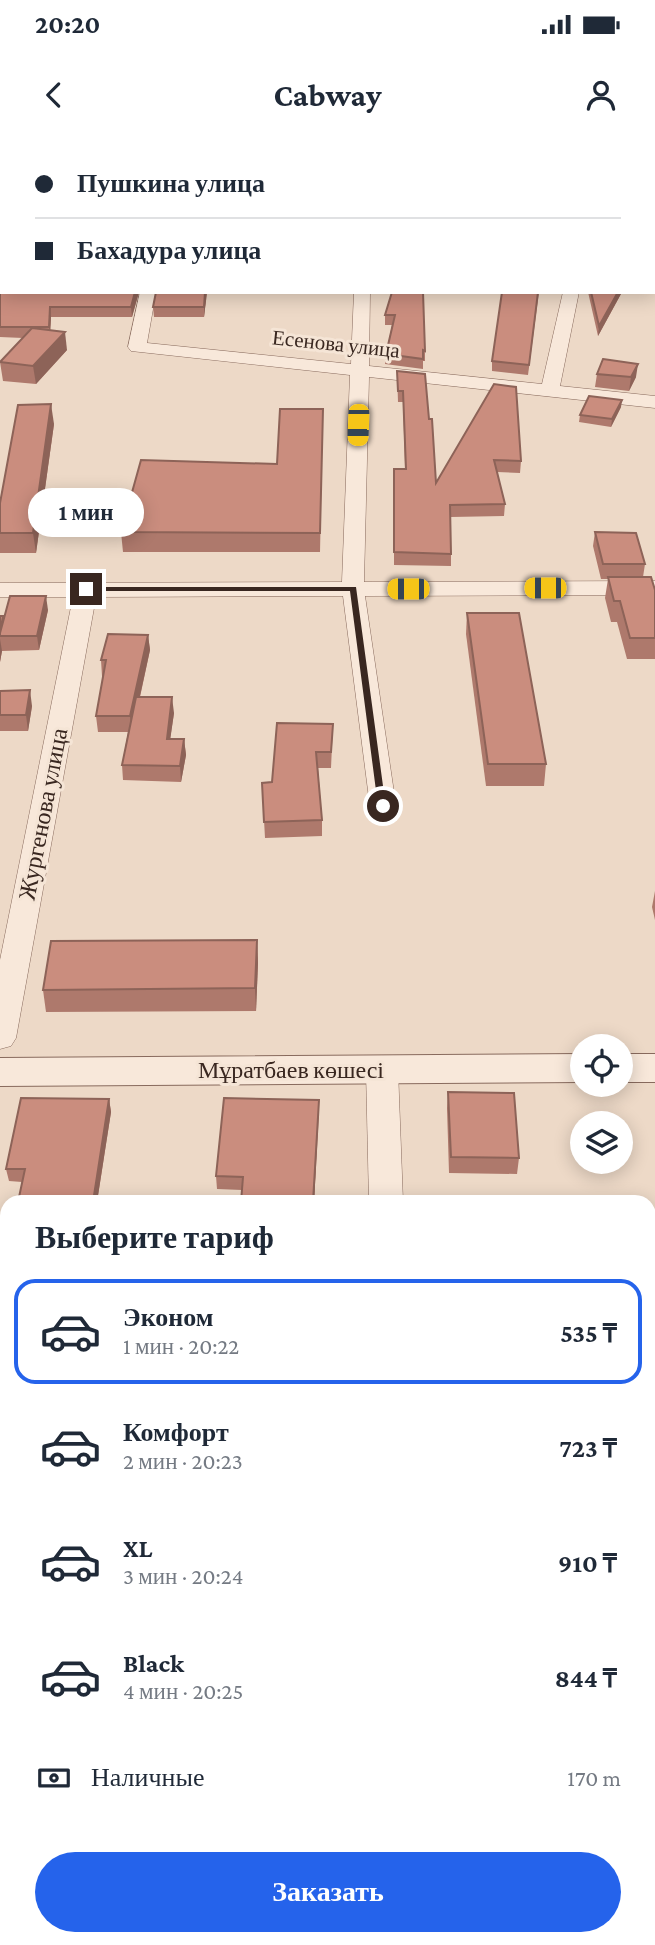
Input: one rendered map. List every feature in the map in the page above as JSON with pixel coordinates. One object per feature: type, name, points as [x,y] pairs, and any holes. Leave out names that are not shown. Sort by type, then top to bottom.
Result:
[{"type":"street","name":"Есенова улица","points":[[148,294],[137,347],[655,402]]},
{"type":"street","points":[[362,294],[353,589],[383,806]]},
{"type":"street","points":[[550,389],[570,294]]},
{"type":"street","points":[[0,590],[655,587]]},
{"type":"street","name":"Жургенова улица","points":[[0,1038],[86,589]]},
{"type":"street","points":[[633,1068],[655,1068]]},
{"type":"street","name":"Мұратбаев көшесі","points":[[0,1072],[570,1069]]},
{"type":"street","points":[[382,1070],[386,1195]]},
{"type":"building","points":[[0,294],[134,294],[131,307],[50,307],[49,327],[0,327]]},
{"type":"building","points":[[156,294],[205,294],[204,307],[153,307]]},
{"type":"building","points":[[391,294],[423,294],[423,359],[386,354],[395,315],[385,315]]},
{"type":"building","points":[[502,294],[538,294],[529,365],[492,361]]},
{"type":"building","points":[[591,294],[617,294],[599,326]]},
{"type":"building","points":[[32,328],[65,332],[33,366],[0,362]]},
{"type":"building","points":[[603,359],[638,364],[631,377],[597,374]]},
{"type":"building","points":[[397,371],[425,374],[429,419],[432,419],[436,483],[494,384],[516,387],[521,461],[494,460],[505,504],[450,505],[451,554],[394,552],[394,469],[406,469],[403,391],[398,391]]},
{"type":"building","points":[[589,396],[622,400],[612,419],[580,415]]},
{"type":"building","points":[[51,404],[33,533],[0,533],[0,503],[18,405]]},
{"type":"building","points":[[280,409],[323,409],[320,533],[121,532],[141,460],[277,464]]},
{"type":"building","points":[[595,532],[636,533],[645,564],[603,564]]},
{"type":"building","points":[[608,577],[651,577],[655,590],[655,638],[630,638],[620,601],[614,601]]},
{"type":"building","points":[[10,596],[46,596],[37,636],[0,636]]},
{"type":"building","points":[[467,613],[519,613],[546,764],[488,764]]},
{"type":"building","points":[[108,634],[148,635],[130,716],[96,716],[106,660],[101,660]]},
{"type":"building","points":[[30,690],[26,715],[0,715],[0,691]]},
{"type":"building","points":[[136,697],[172,697],[167,739],[184,739],[180,766],[122,765]]},
{"type":"building","points":[[277,723],[333,724],[331,752],[316,752],[322,820],[264,822],[262,783],[272,782]]},
{"type":"building","points":[[257,940],[255,988],[43,990],[51,941]]},
{"type":"building","points":[[448,1092],[514,1093],[519,1158],[451,1157]]},
{"type":"building","points":[[21,1098],[109,1099],[94,1195],[19,1195],[25,1169],[6,1169]]},
{"type":"building","points":[[224,1098],[319,1100],[313,1195],[242,1195],[243,1177],[216,1176]]},
{"type":"route","points":[[86,589],[353,589],[383,806]]}]
